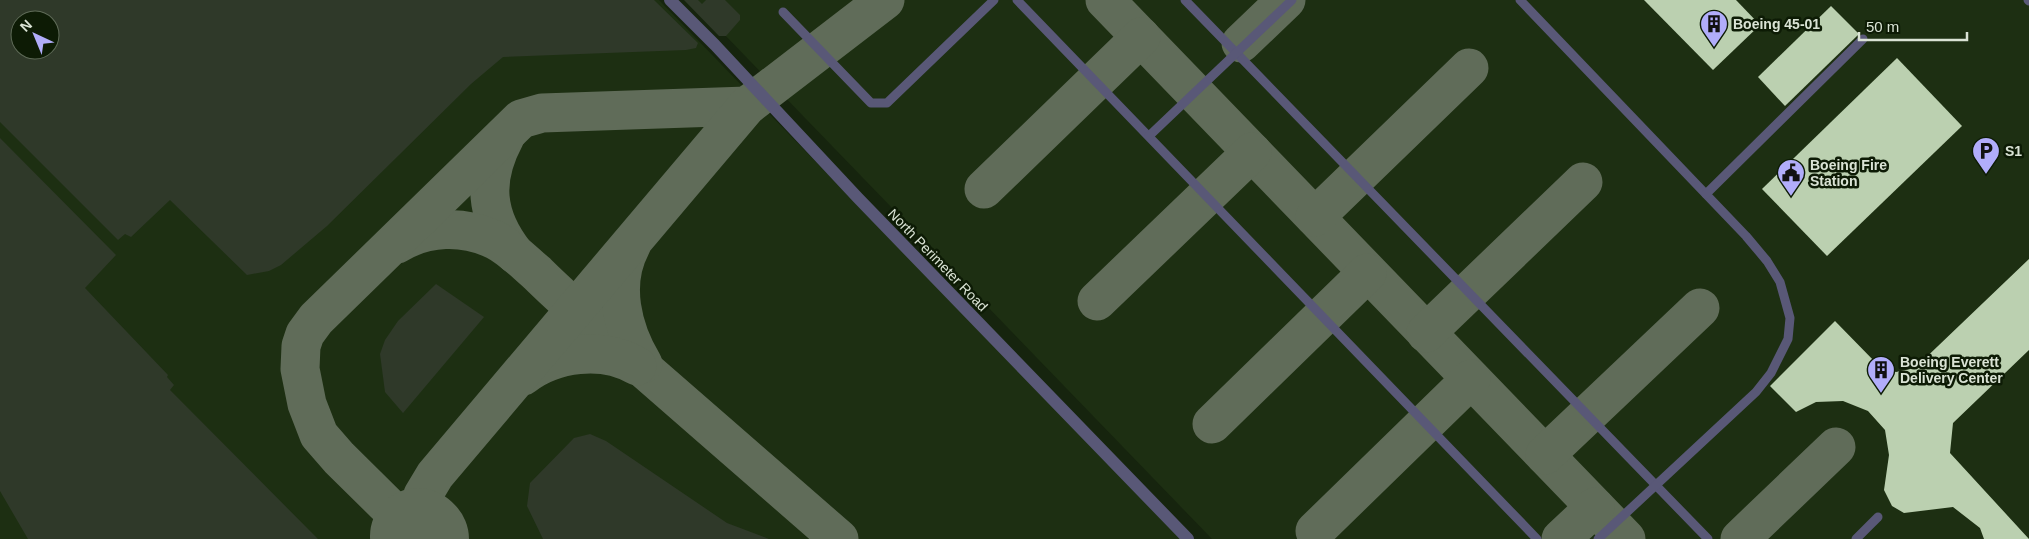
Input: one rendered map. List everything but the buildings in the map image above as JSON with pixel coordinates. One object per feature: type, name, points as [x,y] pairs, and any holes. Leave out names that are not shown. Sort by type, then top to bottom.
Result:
[{"type":"street","name":"North Perimeter Road","points":[[670,0],[715,45],[858,198],[1188,539]]},
{"type":"lane","points":[[782,12],[870,103],[888,103],[994,0]]},
{"type":"lane","points":[[1017,0],[1538,539]]},
{"type":"lane","points":[[1185,0],[1708,539]]},
{"type":"lane","points":[[1149,136],[1292,0]]},
{"type":"lane","points":[[1520,0],[1746,236],[1767,261],[1780,282],[1790,318],[1788,339],[1771,373],[1756,392],[1598,539]]},
{"type":"lane","points":[[1706,194],[1863,39]]},
{"type":"lane","points":[[1856,539],[1878,517]]},
{"type":"shaded area","points":[[0,0],[659,0],[1181,539],[0,539]]},
{"type":"shaded area","points":[[0,0],[654,0],[698,43],[696,48],[686,50],[503,57],[471,84],[327,226],[281,265],[269,271],[247,275],[170,200],[131,237],[125,234],[118,240],[0,122]]},
{"type":"shaded area","points":[[684,0],[698,0],[702,4],[706,0],[725,0],[740,15],[740,20],[726,36],[719,36]]},
{"type":"shaded area","points":[[691,0],[2029,0],[2029,539],[1212,539]]},
{"type":"shaded area","points":[[0,138],[116,255],[85,288],[168,375],[167,377],[174,385],[170,390],[318,539],[28,539],[0,491]]},
{"type":"shaded area","points":[[436,284],[484,317],[403,413],[385,392],[380,354],[385,340],[398,321]]},
{"type":"shaded area","points":[[590,434],[606,441],[727,523],[769,539],[543,539],[527,506],[530,483],[574,438]]},
{"type":"taxiway","points":[[418,536],[416,515],[423,495],[435,475],[747,106],[885,0]]},
{"type":"taxiway","points":[[1105,0],[1626,539]]},
{"type":"taxiway","points":[[1241,43],[1286,0]]},
{"type":"taxiway","points":[[984,189],[1141,37]]},
{"type":"taxiway","points":[[1315,217],[1469,68]]},
{"type":"taxiway","points":[[418,536],[339,458],[319,435],[307,404],[300,369],[301,346],[305,334],[316,319],[521,119],[542,113],[747,106]]},
{"type":"taxiway","points":[[505,137],[493,168],[490,197],[498,226],[515,254]]},
{"type":"taxiway","points":[[1097,301],[1252,152]]},
{"type":"taxiway","points":[[1426,333],[1583,182]]},
{"type":"taxiway","points":[[397,244],[420,234],[433,231],[458,230],[483,235],[506,247],[839,539]]},
{"type":"taxiway","points":[[631,246],[621,276],[620,291],[629,336],[643,364]]},
{"type":"taxiway","points":[[1212,424],[1367,273]]},
{"type":"taxiway","points":[[1545,455],[1700,308]]},
{"type":"taxiway","points":[[523,376],[549,362],[579,354],[609,356],[637,366]]},
{"type":"taxiway","points":[[1315,531],[1471,379]]},
{"type":"taxiway","points":[[1740,539],[1836,447]]},
{"type":"taxiway","points":[[1561,539],[1595,507]]},
{"type":"runway","points":[[418,536],[421,539]]},
{"type":"place","name":"Boeing 45-01","points":[[1714,48]]},
{"type":"place","name":"S1","points":[[1986,175]]},
{"type":"place","name":"Boeing Fire Station","points":[[1791,197]]},
{"type":"place","name":"Boeing Everett Delivery Center","points":[[1881,394]]}]
